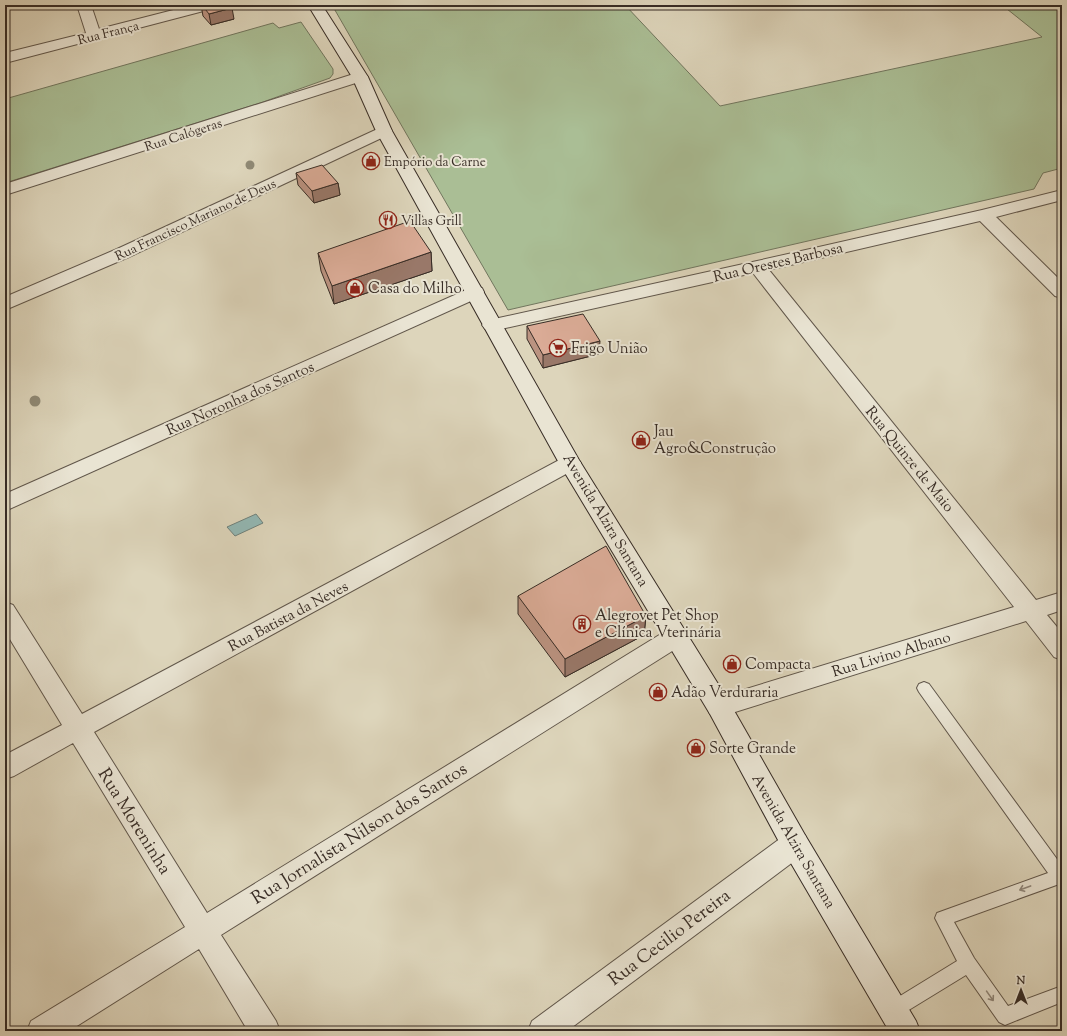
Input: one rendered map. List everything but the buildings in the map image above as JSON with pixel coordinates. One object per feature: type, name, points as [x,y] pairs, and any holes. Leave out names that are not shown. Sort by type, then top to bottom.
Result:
[{"type":"street","points":[[84,5],[94,36]]},
{"type":"street","name":"Rua França","points":[[5,58],[210,5]]},
{"type":"street","name":"Avenida Alzira Santana","points":[[315,5],[340,42],[360,77],[384,131],[570,463],[719,707],[795,844],[905,1031]]},
{"type":"street","name":"Rua Calógeras","points":[[5,190],[360,77]]},
{"type":"street","name":"Rua Francisco Mariano de Deus","points":[[5,304],[123,253],[384,131]]},
{"type":"street","name":"Rua Orestes Barbosa","points":[[492,325],[757,267],[984,215],[1062,195]]},
{"type":"street","points":[[984,215],[1062,292]]},
{"type":"street","name":"Rua Quinze de Maio","points":[[757,267],[1062,650]]},
{"type":"street","name":"Rua Noronha dos Santos","points":[[5,503],[475,292]]},
{"type":"street","name":"Rua Batista da Neves","points":[[5,768],[78,730],[570,463]]},
{"type":"street","name":"Rua Livino Albano","points":[[719,707],[1062,601]]},
{"type":"street","name":"Rua Moreninha","points":[[5,611],[266,1031]]},
{"type":"street","name":"Rua Jornalista Nilson dos Santos","points":[[42,1031],[677,636]]},
{"type":"street","name":"Rua Cecilio Pereira","points":[[543,1031],[795,844]]},
{"type":"lane","points":[[924,688],[1061,875],[943,918],[968,964],[1005,1016],[1062,994]]},
{"type":"lane","points":[[893,1010],[968,964]]},
{"type":"green space","points":[[332,5],[625,5],[720,106],[1042,37],[1002,5],[1062,5],[1062,168],[1043,173],[1034,189],[508,310]]},
{"type":"green space","points":[[301,22],[333,69],[333,74],[330,78],[263,102],[5,183],[5,99],[273,23],[279,28]]},
{"type":"water","points":[[256,514],[263,523],[235,536],[227,527]]},
{"type":"place","name":"Empório da Carne","points":[[371,161]]},
{"type":"place","name":"Villas Grill","points":[[388,220]]},
{"type":"place","name":"Casa do Milho","points":[[355,288]]},
{"type":"place","name":"Frigo União","points":[[558,348]]},
{"type":"place","name":"Jau Agro&Construção","points":[[641,440]]},
{"type":"place","name":"Alegrovet Pet Shop e Clínica Vterinária","points":[[582,624]]},
{"type":"place","name":"Compacta","points":[[732,664]]},
{"type":"place","name":"Adão Verduraria","points":[[658,692]]},
{"type":"place","name":"Sorte Grande","points":[[696,748]]}]
